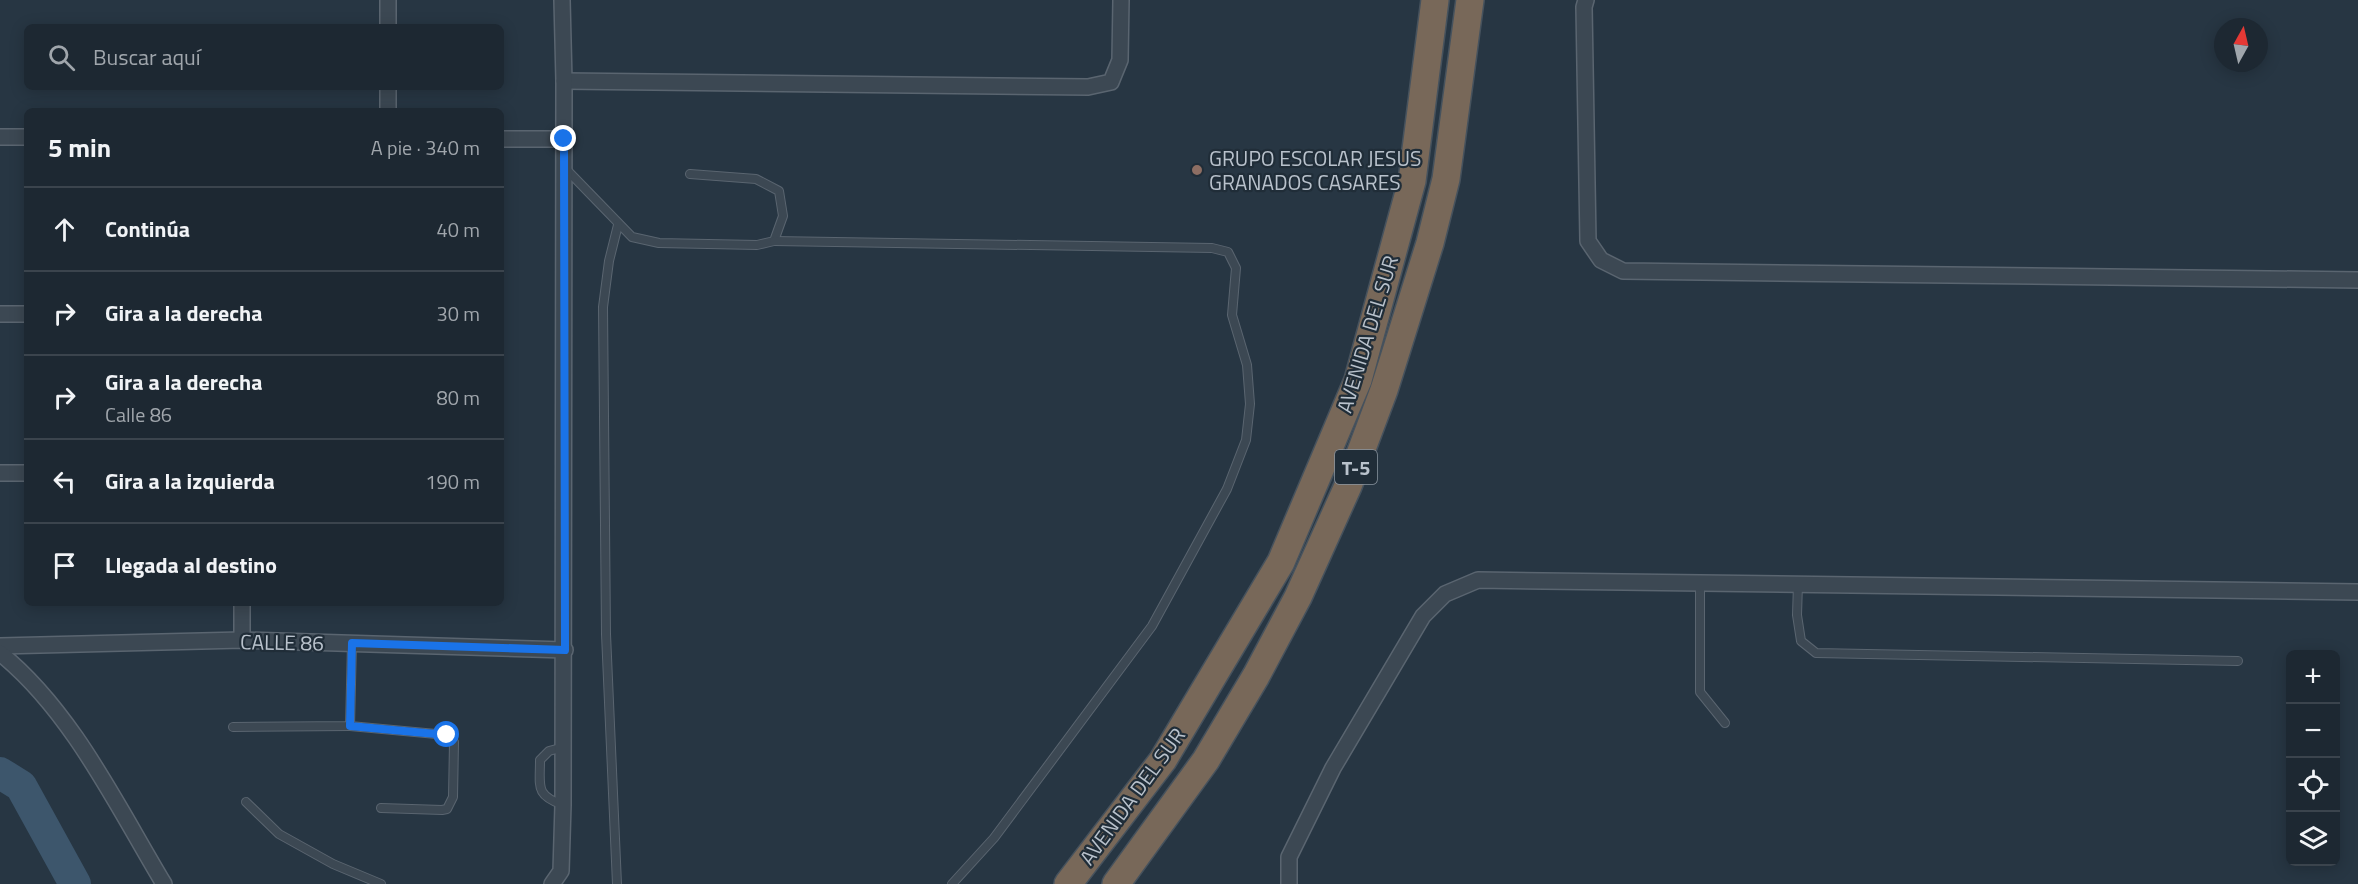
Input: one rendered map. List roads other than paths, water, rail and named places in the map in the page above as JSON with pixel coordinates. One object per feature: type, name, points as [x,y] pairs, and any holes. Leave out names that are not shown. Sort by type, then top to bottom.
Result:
[{"type":"highway","name":"AVENIDA DEL SUR","points":[[1068,884],[1163,760],[1281,562],[1358,380],[1412,181],[1434,4]]},
{"type":"highway","name":"AVENIDA DEL SUR","points":[[1116,884],[1206,760],[1256,676],[1298,597],[1348,486],[1384,390],[1430,243],[1446,179],[1470,6]]},
{"type":"street","points":[[388,0],[388,24]]},
{"type":"street","points":[[552,884],[561,871],[564,747],[562,0]]},
{"type":"street","points":[[564,81],[1088,87],[1112,82],[1120,60],[1121,0]]},
{"type":"street","points":[[1586,0],[1584,7],[1588,241],[1601,260],[1623,271],[2358,280]]},
{"type":"street","points":[[388,90],[388,108]]},
{"type":"street","points":[[0,137],[24,137]]},
{"type":"street","points":[[504,139],[564,139]]},
{"type":"street","points":[[0,314],[24,314]]},
{"type":"street","points":[[0,473],[24,473]]},
{"type":"street","points":[[1289,884],[1289,856],[1332,768],[1423,616],[1445,594],[1478,580],[2358,592]]},
{"type":"street","points":[[242,606],[242,640]]},
{"type":"street","name":"CALLE 86","points":[[0,646],[242,640],[565,650]]},
{"type":"street","points":[[0,653],[32,682],[83,748],[164,884]]},
{"type":"lane","points":[[564,167],[632,237],[659,243],[758,245],[774,241],[1212,248],[1228,252],[1236,267],[1232,315],[1247,365],[1250,404],[1246,440],[1227,489],[1152,626],[994,838],[952,884]]},
{"type":"lane","points":[[690,174],[756,179],[779,191],[783,216],[774,241]]},
{"type":"lane","points":[[617,884],[606,634],[603,307],[609,261],[618,225]]},
{"type":"lane","points":[[1700,583],[1700,692],[1725,723]]},
{"type":"lane","points":[[1798,584],[1797,615],[1801,641],[1816,653],[2238,661]]},
{"type":"lane","points":[[350,726],[352,643]]},
{"type":"lane","points":[[233,727],[350,726],[447,735],[454,742],[453,797],[447,808],[442,810],[381,808]]},
{"type":"lane","points":[[563,806],[547,799],[540,791],[540,760],[549,751],[564,747]]},
{"type":"lane","points":[[246,802],[279,834],[333,864],[381,884]]},
{"type":"waterway","points":[[0,773],[21,786],[75,884]]},
{"type":"place","name":"GRUPO ESCOLAR JESUS GRANADOS CASARES","points":[[1197,170]]}]
